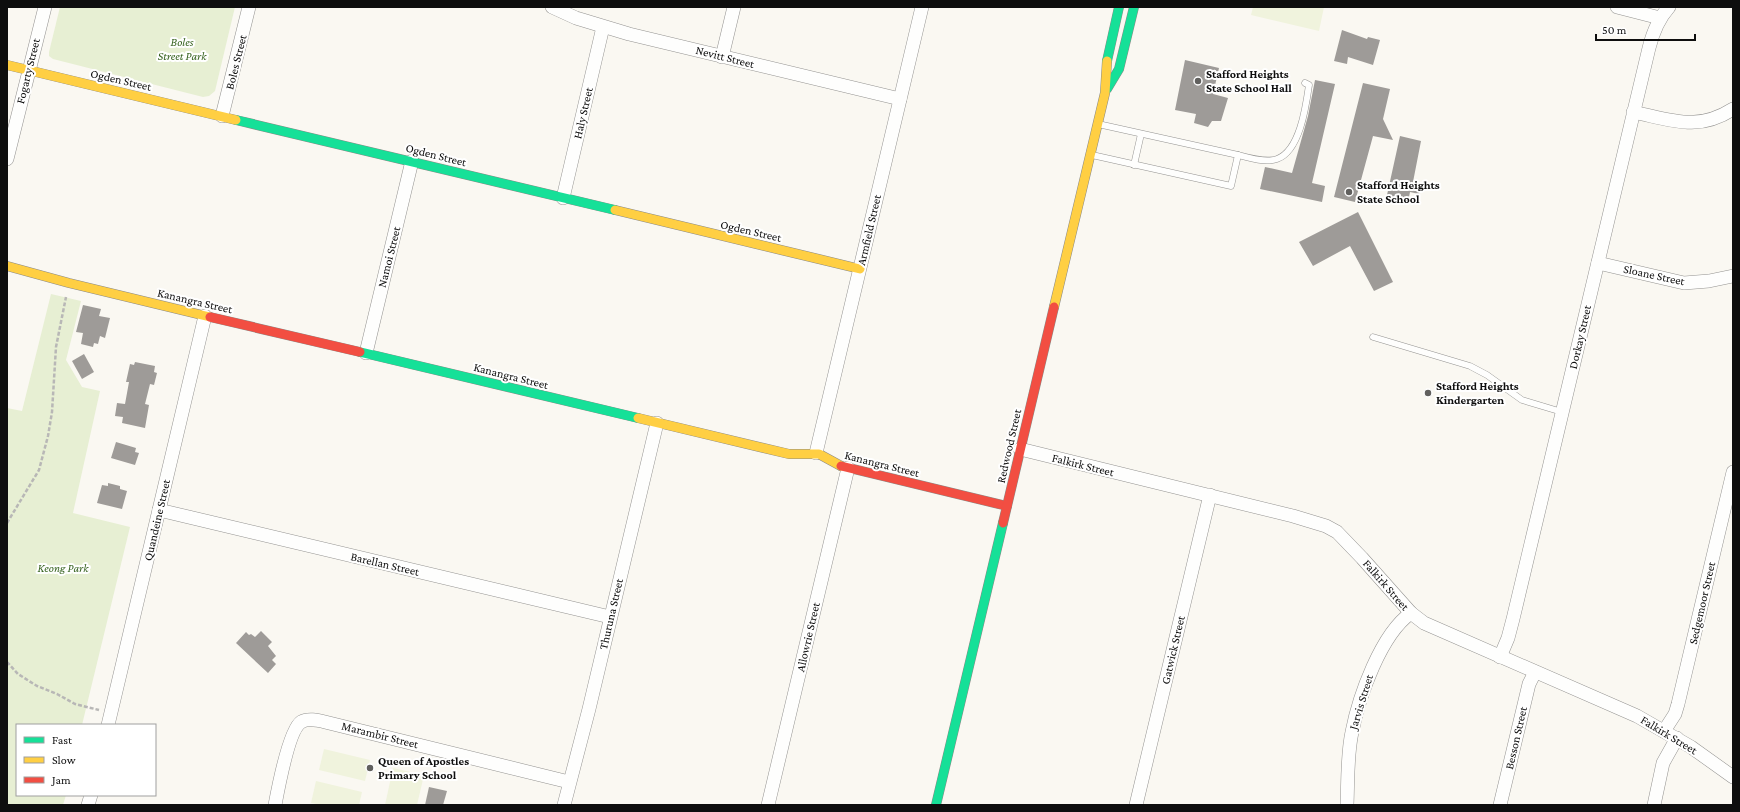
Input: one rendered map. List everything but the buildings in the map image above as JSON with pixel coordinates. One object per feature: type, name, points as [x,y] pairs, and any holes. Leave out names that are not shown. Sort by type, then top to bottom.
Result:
[{"type":"street","name":"Fogarty Street","points":[[7,159],[28,70],[45,7]]},
{"type":"street","name":"Boles Street","points":[[222,116],[249,7]]},
{"type":"street","name":"Nevitt Street","points":[[552,7],[603,27],[900,99]]},
{"type":"street","points":[[722,57],[734,7]]},
{"type":"street","name":"Armfield Street","points":[[816,453],[922,7]]},
{"type":"street","name":"Redwood Street","points":[[936,805],[1105,93],[1106,68],[1119,7]]},
{"type":"street","name":"Redwood Street","points":[[1105,93],[1118,69],[1134,7]]},
{"type":"street","points":[[1617,7],[1660,18]]},
{"type":"street","name":"Dorkay Street","points":[[1500,657],[1511,627],[1652,35],[1660,18],[1669,7]]},
{"type":"street","name":"Haly Street","points":[[563,198],[603,27]]},
{"type":"street","name":"Ogden Street","points":[[7,65],[860,269]]},
{"type":"street","points":[[1633,112],[1678,121],[1697,123],[1714,120],[1733,109]]},
{"type":"street","name":"Namoi Street","points":[[366,353],[412,161]]},
{"type":"street","name":"Sloane Street","points":[[1598,263],[1684,283],[1709,281],[1733,276]]},
{"type":"street","name":"Kanangra Street","points":[[7,266],[69,283],[205,316],[789,454],[800,455],[816,453],[836,464],[848,468],[1007,506]]},
{"type":"street","name":"Quandeine Street","points":[[109,719],[205,316]]},
{"type":"street","name":"Thuruna Street","points":[[564,805],[589,709],[657,423]]},
{"type":"street","name":"Falkirk Street","points":[[1020,449],[1210,495],[1326,526],[1349,543],[1411,613],[1424,623],[1637,716],[1677,738],[1733,777]]},
{"type":"street","name":"Allowrie Street","points":[[768,805],[848,468]]},
{"type":"street","name":"Sedgemoor Street","points":[[1664,731],[1677,710],[1733,472]]},
{"type":"street","name":"Gatwick Street","points":[[1136,805],[1210,495]]},
{"type":"street","name":"Barellan Street","points":[[159,510],[610,618]]},
{"type":"street","name":"Jarvis Street","points":[[1347,805],[1352,732],[1364,691],[1372,669],[1394,628],[1411,613]]},
{"type":"street","name":"Besson Street","points":[[1500,805],[1529,684],[1535,672]]},
{"type":"street","name":"Marambir Street","points":[[275,805],[291,736],[297,725],[306,720],[325,722],[569,782]]},
{"type":"street","points":[[1654,805],[1663,763],[1677,738]]},
{"type":"lane","points":[[1097,124],[1256,160],[1277,159],[1287,153],[1296,140],[1306,108],[1309,85],[1305,82]]},
{"type":"lane","points":[[1134,164],[1141,134]]},
{"type":"lane","points":[[1090,155],[1231,186],[1238,155]]},
{"type":"lane","points":[[1373,338],[1470,366],[1487,375],[1522,400],[1562,412]]},
{"type":"path","points":[[7,523],[39,470],[48,436],[52,412],[56,347],[69,283]]},
{"type":"path","points":[[7,662],[18,674],[37,686],[109,719]]},
{"type":"green space","name":"Boles Street Park","points":[[60,7],[235,7],[215,91],[209,96],[203,97],[53,59],[49,56],[49,52]]},
{"type":"green space","points":[[1253,7],[1324,7],[1319,31],[1251,15]]},
{"type":"green space","name":"Keong Park","points":[[51,294],[81,301],[66,360],[82,387],[100,391],[73,513],[130,527],[82,724],[16,724],[16,796],[66,796],[63,805],[7,805],[7,408],[22,411]]},
{"type":"green space","points":[[324,749],[370,760],[365,781],[319,770]]},
{"type":"green space","points":[[393,768],[424,775],[417,805],[385,805]]},
{"type":"green space","points":[[316,781],[362,792],[359,805],[321,805],[311,803]]},
{"type":"traffic: fast","points":[[1107,61],[1119,7]]},
{"type":"traffic: fast","points":[[1107,89],[1119,69],[1134,7]]},
{"type":"traffic: fast","points":[[236,120],[615,210]]},
{"type":"traffic: fast","points":[[360,352],[638,418]]},
{"type":"traffic: fast","points":[[936,805],[1003,523]]},
{"type":"traffic: slow","points":[[1054,307],[1105,93],[1107,61]]},
{"type":"traffic: slow","points":[[7,65],[236,120]]},
{"type":"traffic: slow","points":[[615,210],[860,269]]},
{"type":"traffic: slow","points":[[7,266],[69,283],[210,317]]},
{"type":"traffic: slow","points":[[638,418],[789,454],[819,454],[841,466]]},
{"type":"traffic: jam","points":[[1003,523],[1054,307]]},
{"type":"traffic: jam","points":[[210,317],[360,352]]},
{"type":"traffic: jam","points":[[841,466],[1007,506]]},
{"type":"place","name":"Stafford Heights State School Hall","points":[[1198,81]]},
{"type":"place","name":"Stafford Heights State School","points":[[1349,192]]},
{"type":"place","name":"Stafford Heights Kindergarten","points":[[1428,393]]},
{"type":"place","name":"Queen of Apostles Primary School","points":[[370,768]]}]
